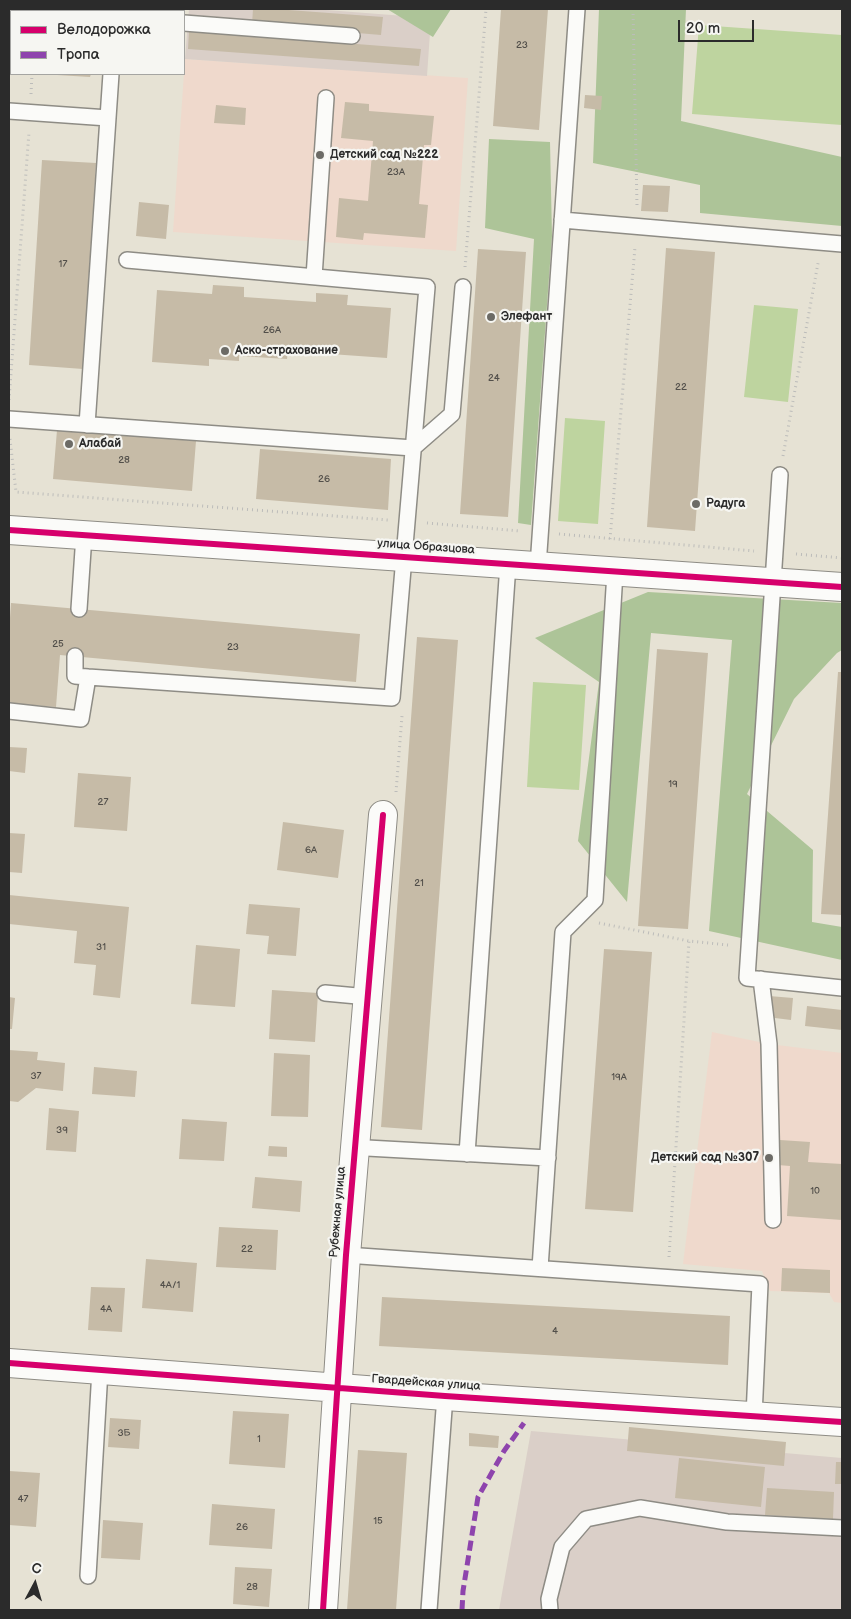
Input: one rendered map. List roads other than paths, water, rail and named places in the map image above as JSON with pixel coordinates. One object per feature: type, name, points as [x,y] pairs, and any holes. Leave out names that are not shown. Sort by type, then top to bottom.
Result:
[{"type":"street","name":"улица Образцова","points":[[9,530],[842,587]]},
{"type":"street","name":"Рубежная улица","points":[[323,1610],[336,1387],[383,815]]},
{"type":"street","name":"Гвардейская улица","points":[[9,1363],[445,1396],[842,1422]]},
{"type":"lane","points":[[538,566],[577,9]]},
{"type":"lane","points":[[185,23],[352,36]]},
{"type":"lane","points":[[87,425],[112,75]]},
{"type":"lane","points":[[314,277],[326,98]]},
{"type":"lane","points":[[9,111],[108,118]]},
{"type":"lane","points":[[562,220],[842,244]]},
{"type":"lane","points":[[75,656],[75,676],[88,678],[392,698],[427,287],[127,260]]},
{"type":"lane","points":[[9,419],[413,448],[452,414],[463,287]]},
{"type":"lane","points":[[780,475],[747,978],[842,988]]},
{"type":"lane","points":[[79,609],[84,536]]},
{"type":"lane","points":[[467,1154],[508,564]]},
{"type":"lane","points":[[540,1268],[563,932],[595,900],[611,571]]},
{"type":"lane","points":[[9,711],[81,719],[88,678]]},
{"type":"lane","points":[[761,979],[770,1044],[772,1220]]},
{"type":"lane","points":[[325,993],[368,996]]},
{"type":"lane","points":[[367,1148],[548,1158]]},
{"type":"lane","points":[[346,1255],[760,1284],[754,1416]]},
{"type":"lane","points":[[88,1576],[100,1370]]},
{"type":"lane","points":[[429,1610],[445,1396]]},
{"type":"lane","points":[[550,1610],[549,1599],[562,1547],[586,1519],[640,1508],[727,1522],[842,1528]]},
{"type":"place","name":"Детский сад №222","points":[[320,155]]},
{"type":"place","name":"Элефант","points":[[491,317]]},
{"type":"place","name":"Аско-страхование","points":[[225,351]]},
{"type":"place","name":"Алабай","points":[[69,444]]},
{"type":"place","name":"Радуга","points":[[696,504]]},
{"type":"place","name":"Детский сад №307","points":[[769,1158]]}]
